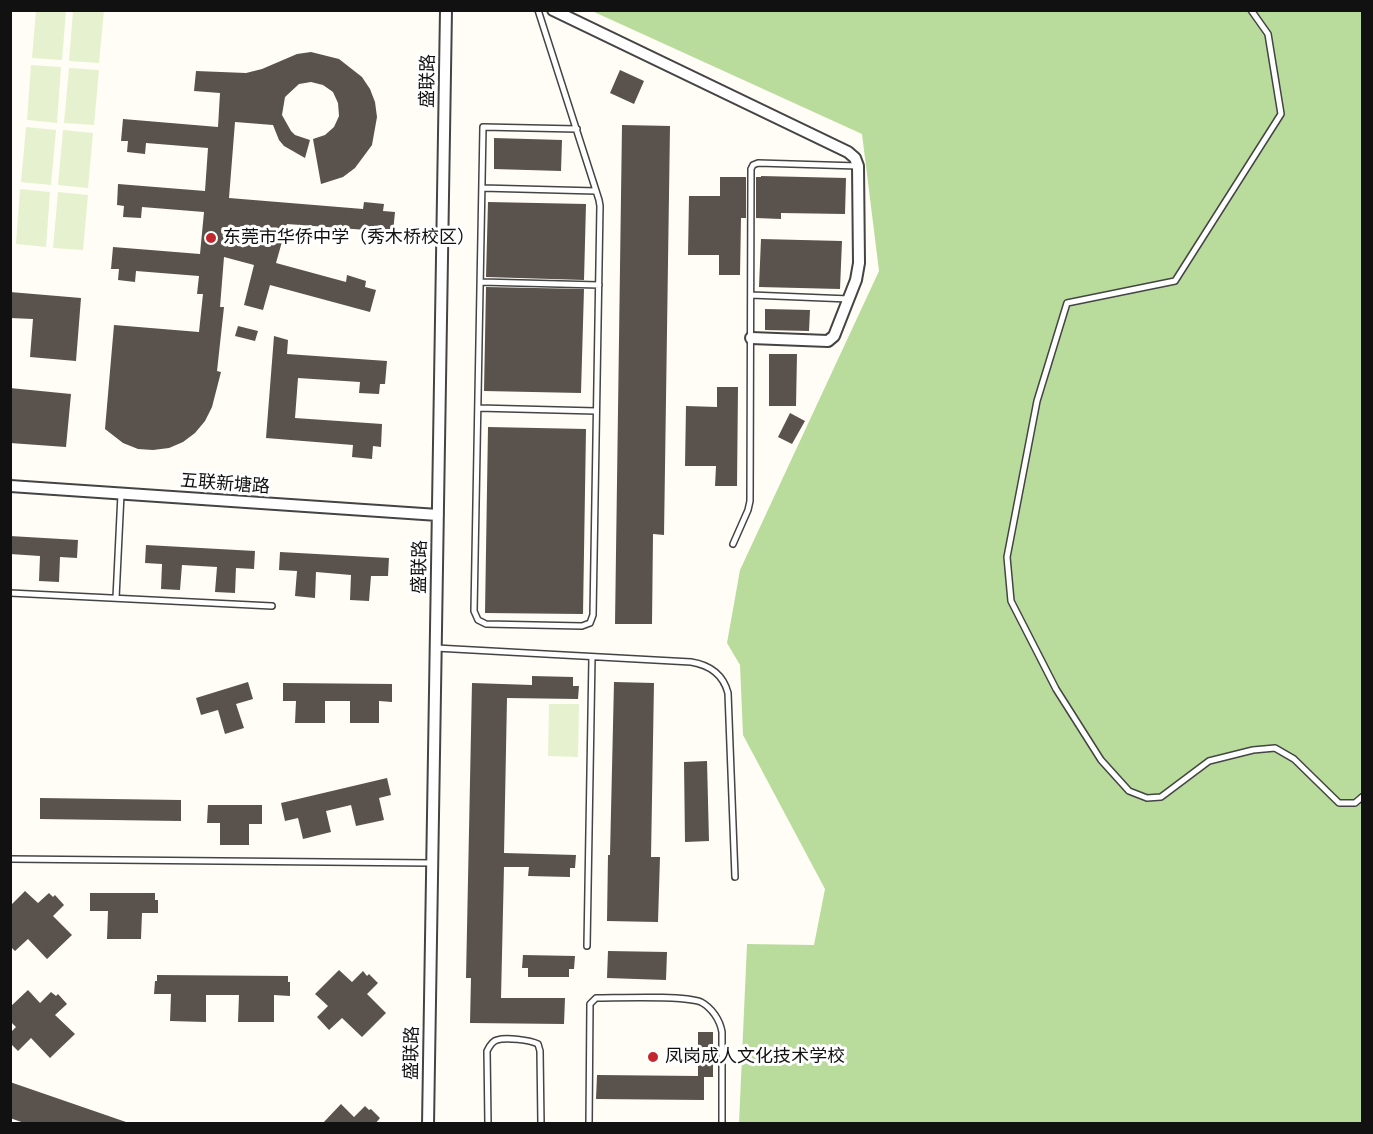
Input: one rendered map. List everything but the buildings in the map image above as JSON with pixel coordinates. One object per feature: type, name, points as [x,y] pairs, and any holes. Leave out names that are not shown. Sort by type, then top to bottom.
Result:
[{"type":"street","name":"盛联路","points":[[428,1124],[446,10]]},
{"type":"street","points":[[553,10],[848,152],[855,158],[858,166],[859,263],[849,299],[834,336],[828,341],[751,338]]},
{"type":"street","name":"五联新塘路","points":[[10,486],[438,515]]},
{"type":"lane","points":[[538,10],[577,129],[600,206],[593,615],[590,623],[582,626],[486,624],[478,620],[474,611],[483,127],[577,129]]},
{"type":"lane","points":[[1251,10],[1268,34],[1281,114],[1175,281],[1067,303],[1037,401],[1007,557],[1011,601],[1056,689],[1101,760],[1129,791],[1147,798],[1161,797],[1209,761],[1253,750],[1275,748],[1294,759],[1339,803],[1355,803],[1362,797]]},
{"type":"lane","points":[[734,544],[750,501],[753,165],[858,166]]},
{"type":"lane","points":[[482,188],[596,191]]},
{"type":"lane","points":[[481,282],[599,285]]},
{"type":"lane","points":[[751,295],[849,299]]},
{"type":"lane","points":[[478,408],[596,411]]},
{"type":"lane","points":[[116,598],[121,494]]},
{"type":"lane","points":[[10,593],[272,606]]},
{"type":"lane","points":[[435,648],[702,664],[719,675],[728,693],[735,877]]},
{"type":"lane","points":[[587,946],[592,657]]},
{"type":"lane","points":[[10,859],[432,863]]},
{"type":"lane","points":[[589,1124],[590,1004],[596,998],[693,1000],[709,1008],[719,1021],[722,1032],[722,1124]]},
{"type":"lane","points":[[488,1124],[487,1052],[490,1045],[496,1040],[531,1040],[538,1044],[540,1051],[541,1124]]},
{"type":"green space","points":[[36,11],[66,11],[62,60],[32,58]]},
{"type":"green space","points":[[73,11],[104,11],[99,63],[69,61]]},
{"type":"green space","points":[[592,11],[1362,11],[1362,1123],[739,1123],[747,944],[814,945],[825,889],[743,735],[740,665],[727,643],[740,570],[879,271],[862,134]]},
{"type":"green space","points":[[31,65],[61,67],[57,123],[27,120]]},
{"type":"green space","points":[[69,68],[99,70],[94,125],[64,123]]},
{"type":"green space","points":[[26,127],[56,130],[51,185],[21,182]]},
{"type":"green space","points":[[63,130],[93,133],[88,188],[58,185]]},
{"type":"green space","points":[[20,189],[50,192],[46,247],[16,244]]},
{"type":"green space","points":[[58,192],[88,195],[83,250],[53,248]]},
{"type":"green space","points":[[549,704],[579,704],[578,757],[548,756]]},
{"type":"place","name":"东莞市华侨中学（秀木桥校区）","points":[[211,238]]},
{"type":"place","name":"凤岗成人文化技术学校","points":[[653,1057]]}]
